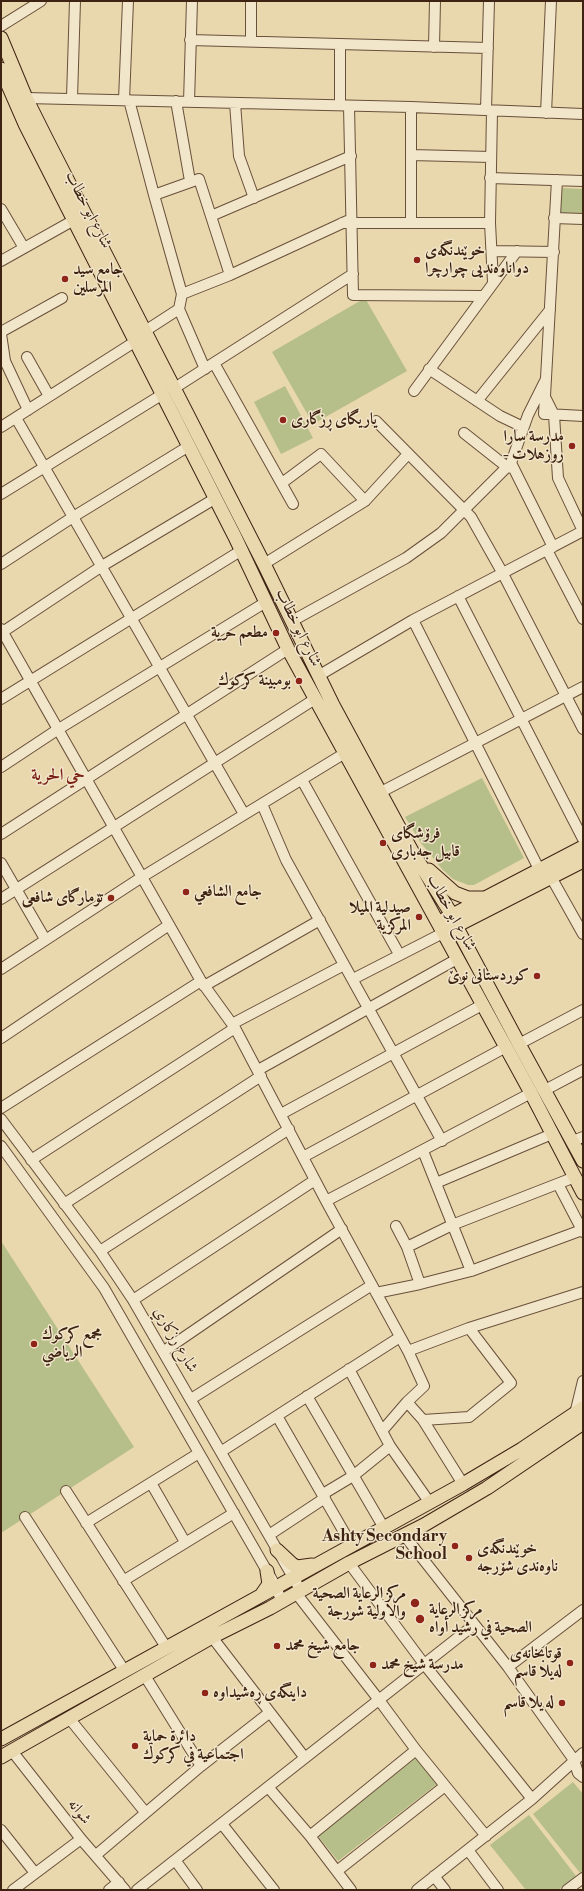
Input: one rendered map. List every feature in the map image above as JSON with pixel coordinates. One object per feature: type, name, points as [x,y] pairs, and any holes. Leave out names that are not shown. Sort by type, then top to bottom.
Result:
[{"type":"main road","name":"شارع ابو خطاب","points":[[1,38],[26,98],[179,414],[264,564],[318,676],[382,792],[413,853],[454,921],[545,1090],[578,1139],[583,1161]]},
{"type":"main road","name":"شارع ابو خطاب","points":[[1,69],[19,111],[74,220],[140,336]]},
{"type":"main road","name":"شارع ابو خطاب","points":[[179,414],[189,446],[242,550],[288,649],[506,1047],[583,1193]]},
{"type":"main road","points":[[321,711],[333,705]]},
{"type":"main road","points":[[454,921],[483,898],[583,847]]},
{"type":"main road","points":[[413,853],[433,874],[455,893],[468,898],[483,898]]},
{"type":"main road","points":[[440,928],[583,861]]},
{"type":"main road","points":[[1,1739],[260,1595],[430,1503],[580,1415]]},
{"type":"main road","points":[[7,1754],[212,1637],[268,1609],[349,1563],[424,1525],[487,1488],[580,1415]]},
{"type":"main road","points":[[277,1550],[297,1567],[316,1565]]},
{"type":"main road","points":[[316,1565],[307,1574],[308,1579],[312,1581],[319,1581]]},
{"type":"main road","points":[[260,1595],[269,1584],[267,1572]]},
{"type":"main road","points":[[260,1595],[267,1594],[271,1597],[272,1604],[268,1609]]},
{"type":"street","points":[[1,26],[41,1]]},
{"type":"street","points":[[72,98],[76,1]]},
{"type":"street","points":[[128,1],[127,100],[182,294],[179,309],[205,369]]},
{"type":"street","points":[[189,102],[192,1]]},
{"type":"street","points":[[251,1],[251,41]]},
{"type":"street","points":[[434,48],[435,1]]},
{"type":"street","points":[[489,1],[488,48],[491,158],[490,223],[493,282]]},
{"type":"street","points":[[546,113],[551,1]]},
{"type":"street","points":[[190,40],[434,48],[488,48]]},
{"type":"street","points":[[340,44],[351,156],[349,221],[353,295],[483,296]]},
{"type":"street","points":[[26,98],[411,107],[583,114]]},
{"type":"street","points":[[176,101],[190,182]]},
{"type":"street","points":[[235,103],[239,156],[254,198]]},
{"type":"street","points":[[411,107],[412,223]]},
{"type":"street","points":[[211,216],[351,156]]},
{"type":"street","points":[[411,156],[491,158]]},
{"type":"street","points":[[490,178],[583,180]]},
{"type":"street","points":[[154,195],[199,179],[230,275]]},
{"type":"street","points":[[318,676],[413,620],[502,572],[583,531],[558,478],[549,414],[545,397],[557,180]]},
{"type":"street","points":[[1,209],[24,248]]},
{"type":"street","points":[[554,218],[583,219]]},
{"type":"street","points":[[1,261],[74,220]]},
{"type":"street","points":[[182,294],[230,275],[349,221],[490,223]]},
{"type":"street","points":[[492,251],[554,252]]},
{"type":"street","points":[[414,391],[493,282],[518,251]]},
{"type":"street","points":[[1,494],[44,466],[205,369],[353,274]]},
{"type":"street","points":[[28,410],[5,361],[1,333],[62,298]]},
{"type":"street","points":[[1,427],[179,309]]},
{"type":"street","points":[[477,401],[550,310]]},
{"type":"street","points":[[531,332],[548,341]]},
{"type":"street","points":[[27,357],[49,396]]},
{"type":"street","points":[[214,363],[293,504]]},
{"type":"street","points":[[429,369],[500,416],[523,427]]},
{"type":"street","points":[[292,621],[406,558],[441,533],[510,466],[523,427],[546,379]]},
{"type":"street","points":[[528,415],[549,414],[583,416]]},
{"type":"street","points":[[16,418],[244,814]]},
{"type":"street","points":[[376,421],[471,517],[502,572],[583,729]]},
{"type":"street","points":[[464,433],[510,466],[583,619]]},
{"type":"street","points":[[1,564],[73,517],[189,446]]},
{"type":"street","points":[[282,483],[321,454],[366,501]]},
{"type":"street","points":[[264,564],[366,501],[408,454]]},
{"type":"street","points":[[216,498],[102,566],[2,632],[203,984],[233,1026],[260,1073],[326,1201],[408,1350],[424,1386],[407,1402],[382,1431]]},
{"type":"street","points":[[1,699],[131,617],[242,550]]},
{"type":"street","points":[[458,596],[583,839]]},
{"type":"street","points":[[1,768],[57,730],[266,602]]},
{"type":"street","points":[[413,620],[539,869]]},
{"type":"street","points":[[1,834],[288,649]]},
{"type":"street","points":[[382,792],[583,687]]},
{"type":"street","points":[[1,899],[315,699]]},
{"type":"street","points":[[1,969],[142,877],[345,753]]},
{"type":"street","points":[[302,780],[399,954]]},
{"type":"street","points":[[262,804],[286,860],[442,1141]]},
{"type":"street","points":[[1,863],[45,939]]},
{"type":"street","points":[[551,877],[582,929]]},
{"type":"street","points":[[1,1108],[203,984],[320,920]]},
{"type":"street","points":[[1,1038],[169,925]]},
{"type":"street","points":[[353,979],[399,954],[440,928]]},
{"type":"street","points":[[64,1204],[260,1073],[368,1007],[457,959]]},
{"type":"street","points":[[31,1160],[233,1026],[344,965]]},
{"type":"street","points":[[281,1114],[482,1005]]},
{"type":"street","points":[[519,1044],[583,1010]]},
{"type":"street","points":[[303,1157],[506,1047]]},
{"type":"street","points":[[545,1090],[583,1070]]},
{"type":"street","points":[[326,1201],[423,1152],[531,1094]]},
{"type":"street","name":"شارع رزكاري","points":[[1,1119],[100,1251],[133,1300],[222,1451],[293,1577],[299,1592],[416,1750],[486,1836]]},
{"type":"street","points":[[100,1251],[289,1129]]},
{"type":"street","points":[[436,1183],[552,1134]]},
{"type":"street","points":[[1,1146],[104,1288],[234,1513],[282,1601]]},
{"type":"street","points":[[423,1152],[471,1271]]},
{"type":"street","points":[[407,1247],[452,1225],[575,1177]]},
{"type":"street","points":[[133,1300],[315,1180]]},
{"type":"street","points":[[191,1400],[374,1289],[420,1284],[471,1271],[583,1231],[558,1184]]},
{"type":"street","points":[[396,1226],[407,1247],[420,1284]]},
{"type":"street","points":[[164,1351],[342,1229]]},
{"type":"street","points":[[104,1288],[119,1278]]},
{"type":"street","points":[[408,1350],[469,1328],[583,1292]]},
{"type":"street","points":[[423,1420],[469,1417],[511,1383],[469,1328]]},
{"type":"street","points":[[222,1451],[400,1337]]},
{"type":"street","points":[[349,1369],[390,1446],[430,1503]]},
{"type":"street","points":[[580,1415],[583,1381]]},
{"type":"street","points":[[307,1396],[384,1528]]},
{"type":"street","points":[[407,1402],[423,1420],[463,1484]]},
{"type":"street","points":[[278,1416],[352,1546]]},
{"type":"street","points":[[269,1535],[353,1476],[390,1446]]},
{"type":"street","points":[[86,1522],[199,1453]]},
{"type":"street","points":[[151,1483],[185,1542]]},
{"type":"street","points":[[66,1491],[166,1647]]},
{"type":"street","points":[[123,1581],[234,1513]]},
{"type":"street","points":[[25,1517],[124,1670]]},
{"type":"street","points":[[404,1535],[508,1667],[574,1760],[578,1773],[583,1778]]},
{"type":"street","points":[[349,1563],[424,1664],[532,1799]]},
{"type":"street","points":[[508,1667],[583,1610]]},
{"type":"street","points":[[137,1890],[474,1625]]},
{"type":"street","points":[[212,1637],[305,1758]]},
{"type":"street","points":[[145,1676],[201,1766]]},
{"type":"street","points":[[96,1855],[201,1766],[269,1713]]},
{"type":"street","points":[[69,1718],[145,1812]]},
{"type":"street","points":[[310,1836],[416,1750]]},
{"type":"street","points":[[417,1890],[532,1799],[583,1753]]},
{"type":"street","name":"شوانە","points":[[7,1754],[122,1886]]},
{"type":"street","points":[[337,1871],[445,1786]]},
{"type":"street","points":[[268,1787],[310,1836],[351,1890]]},
{"type":"street","points":[[222,1824],[274,1890]]},
{"type":"street","points":[[1,1830],[35,1873]]},
{"type":"street","points":[[13,1890],[81,1839]]},
{"type":"street","points":[[468,1850],[498,1890]]},
{"type":"street","points":[[175,1860],[198,1890]]},
{"type":"street","points":[[434,1876],[445,1890]]},
{"type":"street","points":[[567,1890],[583,1878]]},
{"type":"street","points":[[109,1890],[122,1886]]},
{"type":"green space","points":[[562,188],[583,189],[583,214],[560,213]]},
{"type":"green space","points":[[365,298],[407,371],[313,424],[272,352]]},
{"type":"green space","name":"یاریگای ڕزگاری","points":[[285,386],[313,438],[281,454],[254,402]]},
{"type":"green space","points":[[482,778],[524,858],[474,885],[468,885],[453,879],[442,869],[421,843],[405,817]]},
{"type":"green space","name":"مجمع كركوك الرياضي","points":[[1,1241],[134,1447],[1,1533]]},
{"type":"green space","points":[[416,1758],[437,1784],[338,1861],[318,1836]]},
{"type":"green space","points":[[573,1782],[583,1794],[583,1871],[580,1873],[533,1814]]},
{"type":"green space","points":[[529,1815],[576,1876],[558,1890],[526,1890],[490,1845]]},
{"type":"place","name":"خوێندنگەی دواناوەندیی چوارچرا","points":[[417,260]]},
{"type":"place","name":"جامع سيد المرسلين","points":[[65,279]]},
{"type":"place","name":"یاریگای ڕزگاری","points":[[283,420]]},
{"type":"place","name":"مدرسة سارا - روزهلات","points":[[572,446]]},
{"type":"place","name":"مطعم حرية","points":[[276,633]]},
{"type":"place","name":"بومبينة كركوك","points":[[299,681]]},
{"type":"place","name":"فرۆشگای قابیل جەباری","points":[[383,843]]},
{"type":"place","name":"جامع الشافعي","points":[[186,892]]},
{"type":"place","name":"تۆمارگاى شافعى","points":[[111,898]]},
{"type":"place","name":"صيدلية الميلا المركزية","points":[[419,917]]},
{"type":"place","name":"کوردستانی نوێ","points":[[537,976]]},
{"type":"place","name":"مجمع كركوك الرياضي","points":[[34,1344]]},
{"type":"place","name":"Ashty Secondary School","points":[[455,1546]]},
{"type":"place","name":"خوێندنگەی ناوەندی شۆرجە","points":[[469,1558]]},
{"type":"place","name":"مركز الرعاية الصحية والاولية شورجة","points":[[415,1603]]},
{"type":"place","name":"مركز الرعاية الصحية في رشيد أواه","points":[[420,1619]]},
{"type":"place","name":"جامع شيخ محمد","points":[[277,1646]]},
{"type":"place","name":"قوتابخانەی لەیلا قاسم","points":[[570,1663]]},
{"type":"place","name":"مدرسة شيخ محمد","points":[[373,1665]]},
{"type":"place","name":"داینگەی ڕەشیداوە","points":[[205,1693]]},
{"type":"place","name":"له يلا قاسم","points":[[562,1703]]},
{"type":"place","name":"دائرة حماية اجتماعية في كركوك","points":[[135,1746]]},
{"type":"district","name":"حي الحرية","points":[[58,776]]}]
